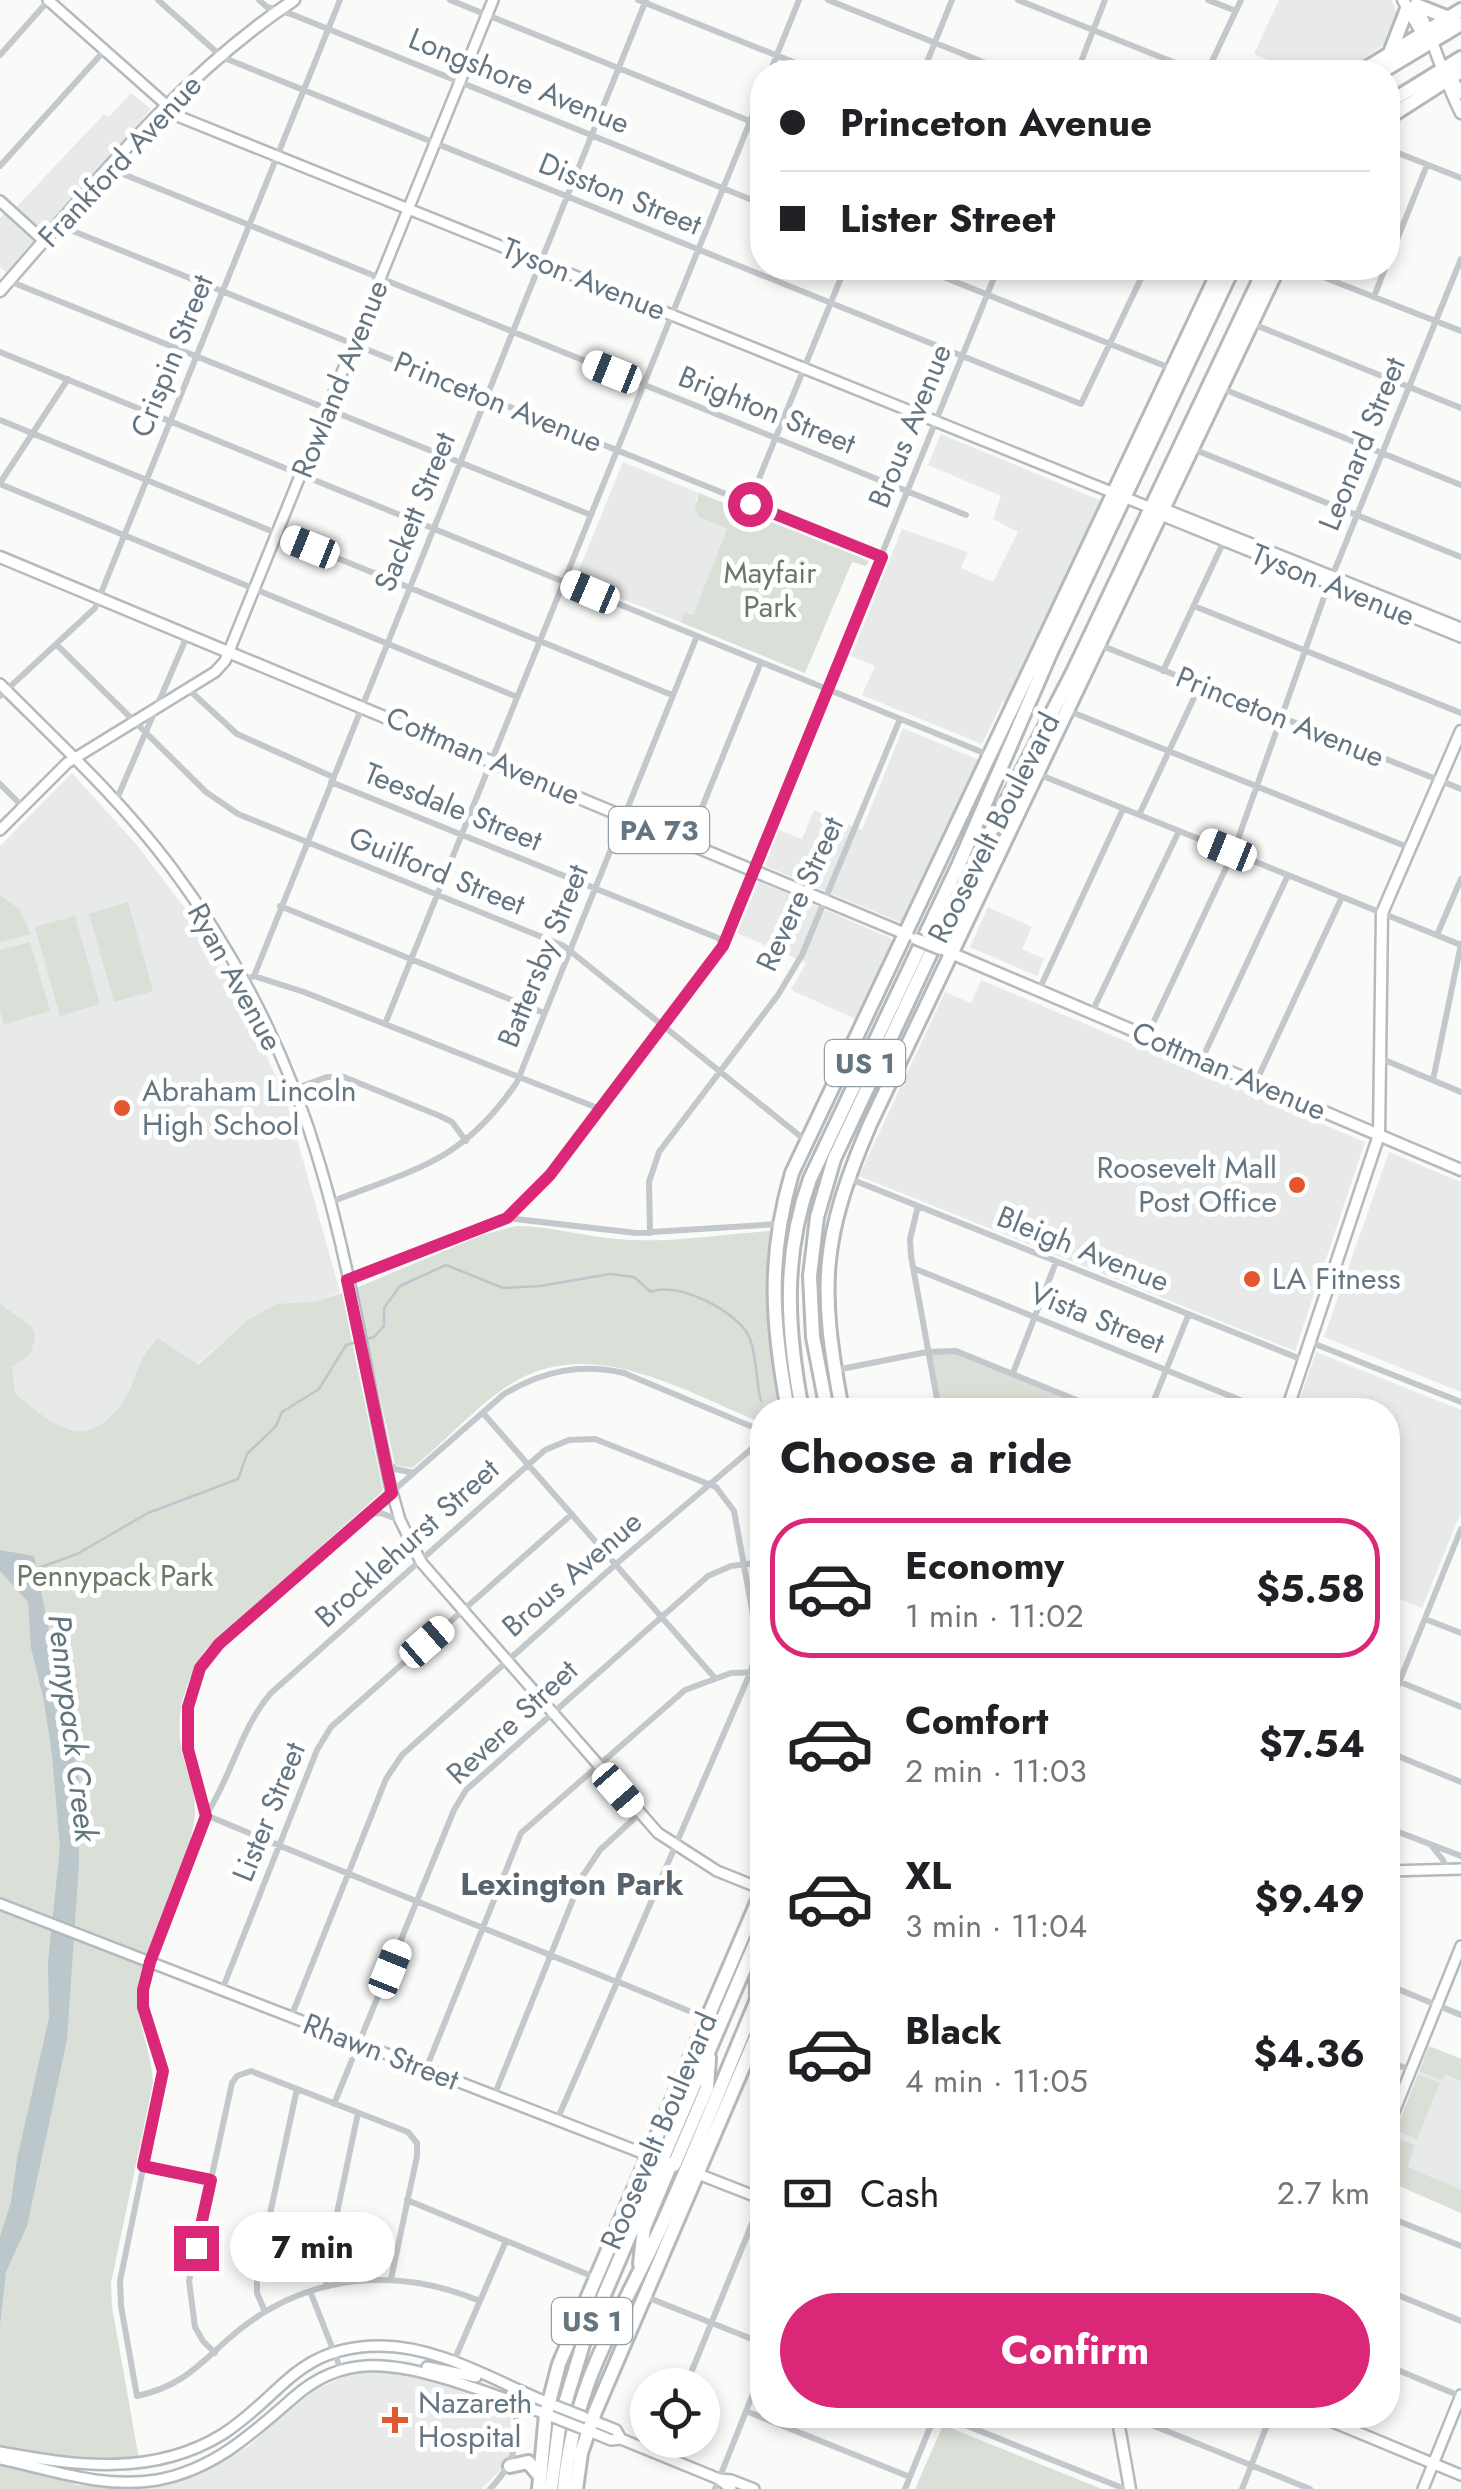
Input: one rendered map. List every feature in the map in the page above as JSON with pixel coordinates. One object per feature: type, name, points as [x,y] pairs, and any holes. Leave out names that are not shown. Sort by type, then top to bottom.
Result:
[{"type":"highway","points":[[1390,52],[1407,3],[1457,17]]},
{"type":"highway","points":[[1396,60],[1457,17]]},
{"type":"highway","points":[[1378,60],[1426,36]]},
{"type":"highway","points":[[1400,109],[1450,74],[1461,58]]},
{"type":"highway","points":[[1400,97],[1450,74]]},
{"type":"highway","name":"Roosevelt Boulevard","points":[[800,1398],[788,1299],[791,1254],[805,1194],[959,864],[1172,369],[1214,280]]},
{"type":"highway","name":"Roosevelt Boulevard","points":[[786,1398],[773,1315],[774,1267],[779,1224],[792,1173],[910,936],[989,755],[1227,280]]},
{"type":"highway","name":"Roosevelt Boulevard","points":[[840,1398],[827,1325],[826,1270],[832,1230],[847,1178],[946,951],[1038,774],[1099,644],[1261,280]]},
{"type":"highway","name":"Roosevelt Boulevard","points":[[825,1398],[810,1291],[812,1247],[820,1202],[840,1146],[957,897],[1122,570],[1192,449],[1272,280]]},
{"type":"highway","points":[[1099,644],[1122,570]]},
{"type":"highway","points":[[974,790],[1015,733]]},
{"type":"highway","points":[[820,1202],[870,1124]]},
{"type":"highway","name":"Roosevelt Boulevard","points":[[564,2489],[572,2430],[583,2391],[636,2276],[642,2232],[707,2088],[715,2019],[750,1923]]},
{"type":"highway","name":"Roosevelt Boulevard","points":[[576,2489],[586,2424],[644,2296],[673,2165],[690,2058],[750,1950]]},
{"type":"highway","name":"Roosevelt Boulevard","points":[[539,2482],[558,2364],[595,2277],[750,2044]]},
{"type":"highway","name":"Roosevelt Boulevard","points":[[551,2489],[560,2420],[576,2363],[673,2165]]},
{"type":"highway","points":[[510,2466],[528,2462],[534,2465],[539,2482]]},
{"type":"main road","name":"Frankford Avenue","points":[[0,292],[166,106],[294,0]]},
{"type":"main road","points":[[1407,3],[1461,93]]},
{"type":"main road","points":[[1450,74],[1461,114]]},
{"type":"main road","name":"Cottman Avenue","points":[[0,556],[624,814],[1461,1170]]},
{"type":"main road","points":[[1290,1398],[1379,1135],[1382,913],[1461,731]]},
{"type":"main road","points":[[1119,2428],[1128,2489]]},
{"type":"street","points":[[0,54],[49,0]]},
{"type":"street","name":"Tyson Avenue","points":[[49,0],[180,117],[1243,544],[1461,637]]},
{"type":"street","name":"Disston Street","points":[[158,0],[222,57],[750,271]]},
{"type":"street","name":"Longshore Avenue","points":[[259,0],[267,8],[328,28],[750,199]]},
{"type":"street","name":"Crispin Street","points":[[2,690],[95,608],[100,598],[340,0]]},
{"type":"street","points":[[386,1024],[750,121],[450,0]]},
{"type":"street","name":"Rowland Avenue","points":[[0,830],[67,763],[215,672],[230,651],[493,0]]},
{"type":"street","points":[[775,60],[799,0]]},
{"type":"street","points":[[828,0],[979,60]]},
{"type":"street","points":[[928,60],[952,0]]},
{"type":"street","points":[[1018,0],[1168,60]]},
{"type":"street","points":[[1081,60],[1106,0]]},
{"type":"street","points":[[1208,0],[1236,11]]},
{"type":"street","points":[[1213,60],[1242,0]]},
{"type":"street","points":[[643,1],[787,60]]},
{"type":"street","name":"Sackett Street","points":[[249,978],[643,1]]},
{"type":"street","points":[[0,166],[104,50]]},
{"type":"street","points":[[1400,154],[1461,178]]},
{"type":"street","points":[[1400,231],[1427,164]]},
{"type":"street","name":"Brighton Street","points":[[108,168],[966,515]]},
{"type":"street","points":[[0,201],[44,241]]},
{"type":"street","name":"Princeton Avenue","points":[[58,225],[882,557]]},
{"type":"street","name":"Leonard Street","points":[[1147,1036],[1234,853],[1331,581],[1461,259]]},
{"type":"street","name":"Disston Street","points":[[773,280],[1081,404],[1110,344]]},
{"type":"street","points":[[750,504],[839,280]]},
{"type":"street","points":[[951,280],[1172,369]]},
{"type":"street","name":"Brous Avenue","points":[[507,1218],[550,1175],[723,946],[993,280]]},
{"type":"street","points":[[1110,344],[1141,280]]},
{"type":"street","points":[[1332,280],[1461,331]]},
{"type":"street","points":[[1374,296],[1380,280]]},
{"type":"street","points":[[9,281],[591,515]]},
{"type":"street","points":[[1252,323],[1461,408]]},
{"type":"street","points":[[0,352],[989,755]]},
{"type":"street","points":[[68,379],[0,483],[517,697]]},
{"type":"street","points":[[1221,388],[1461,485]]},
{"type":"street","points":[[0,420],[672,695]]},
{"type":"street","points":[[1192,449],[1461,557]]},
{"type":"street","name":"Tyson Avenue","points":[[1159,510],[1224,541],[1243,544]]},
{"type":"street","points":[[1164,670],[1224,541]]},
{"type":"street","name":"Tyson Avenue","points":[[1331,581],[1461,628]]},
{"type":"street","points":[[1194,606],[1461,713]]},
{"type":"street","points":[[116,801],[188,634]]},
{"type":"street","name":"Battersby Street","points":[[331,1202],[443,1157],[466,1142],[496,1112],[518,1077],[697,636]]},
{"type":"street","name":"Guilford Street","points":[[56,644],[206,792],[238,814],[570,950],[806,1141]]},
{"type":"street","name":"Princeton Avenue","points":[[1099,644],[1461,789]]},
{"type":"street","points":[[688,842],[761,662]]},
{"type":"street","points":[[1139,815],[1200,685]]},
{"type":"street","name":"Teesdale Street","points":[[188,689],[237,734],[332,779],[718,938],[723,946]]},
{"type":"street","name":"Ryan Avenue","points":[[2,690],[116,801],[170,866],[249,978],[294,1089],[331,1202],[392,1493],[400,1520],[421,1562],[640,1814],[675,1847],[750,1885]]},
{"type":"street","points":[[1068,710],[1410,848]]},
{"type":"street","name":"Revere Street","points":[[650,1233],[650,1182],[659,1152],[778,996],[802,954],[900,718]]},
{"type":"street","points":[[1038,774],[1461,944],[1433,1080]]},
{"type":"street","points":[[0,784],[23,807]]},
{"type":"street","points":[[1038,990],[1123,808]]},
{"type":"street","points":[[1092,1012],[1178,831]]},
{"type":"street","points":[[1202,1059],[1288,875]]},
{"type":"street","points":[[1437,935],[1461,879]]},
{"type":"street","points":[[1256,1082],[1342,897]]},
{"type":"street","points":[[280,906],[544,1013]]},
{"type":"street","points":[[249,978],[266,978],[600,1109]]},
{"type":"street","points":[[1382,1059],[1461,1092]]},
{"type":"street","points":[[294,1089],[326,1077],[344,1078],[452,1122],[466,1142]]},
{"type":"street","name":"Bleigh Avenue","points":[[847,1178],[1303,1360]]},
{"type":"street","points":[[918,1206],[910,1239],[937,1398]]},
{"type":"street","points":[[347,1280],[507,1218],[650,1233],[779,1224]]},
{"type":"street","points":[[1013,1373],[1056,1262]]},
{"type":"street","name":"Vista Street","points":[[913,1268],[1235,1398]]},
{"type":"street","points":[[1155,1398],[1188,1316]]},
{"type":"street","points":[[1310,1342],[1461,1402]]},
{"type":"street","points":[[834,1370],[927,1352],[956,1351],[1073,1398]]},
{"type":"street","points":[[715,2019],[206,1816],[186,1730],[188,1707],[200,1668],[219,1644],[504,1394],[526,1381],[586,1367],[624,1373],[750,1425]]},
{"type":"street","points":[[483,1413],[714,1677]]},
{"type":"street","name":"Brocklehurst Street","points":[[216,2353],[175,2384],[137,2396],[120,2281],[163,2071],[143,2007],[143,1990],[206,1816],[222,1792],[249,1723],[267,1697],[557,1444],[595,1439],[711,1483]]},
{"type":"street","name":"Brous Avenue","points":[[291,2016],[386,1779],[402,1755],[750,1450]]},
{"type":"street","points":[[385,1460],[397,1470],[415,1474]]},
{"type":"street","points":[[711,1483],[734,1511],[750,1598]]},
{"type":"street","points":[[366,1514],[381,1513],[400,1520]]},
{"type":"street","name":"Lister Street","points":[[222,1990],[317,1750],[331,1727],[572,1514]]},
{"type":"street","points":[[1400,1677],[1461,1529]]},
{"type":"street","points":[[1452,1551],[1461,1554]]},
{"type":"street","name":"Revere Street","points":[[334,2104],[454,1810],[466,1790],[708,1576],[750,1564]]},
{"type":"street","points":[[1424,1618],[1461,1633]]},
{"type":"street","points":[[426,2069],[521,1833],[685,1690],[714,1677],[750,1672]]},
{"type":"street","points":[[557,2120],[750,1672]]},
{"type":"street","points":[[1400,1683],[1461,1707]]},
{"type":"street","points":[[1400,1757],[1461,1782]]},
{"type":"street","points":[[494,2096],[587,1868],[600,1850],[640,1814]]},
{"type":"street","points":[[1400,1833],[1461,1856]]},
{"type":"street","points":[[1430,1844],[1446,1870]]},
{"type":"street","points":[[1400,1872],[1461,1869]]},
{"type":"street","name":"Rhawn Street","points":[[0,1904],[750,2194]]},
{"type":"street","points":[[1400,2096],[1461,1946]]},
{"type":"street","points":[[1400,1990],[1461,2015]]},
{"type":"street","points":[[1400,2066],[1410,2070]]},
{"type":"street","points":[[391,2279],[417,2152],[414,2138],[408,2132],[244,2072],[232,2083],[189,2293],[195,2327],[203,2341],[216,2353],[265,2312],[326,2286],[391,2279],[439,2286],[480,2301]]},
{"type":"street","points":[[265,2312],[257,2293],[257,2274],[297,2090]]},
{"type":"street","points":[[326,2286],[324,2275],[358,2114]]},
{"type":"street","points":[[143,2166],[211,2180]]},
{"type":"street","points":[[407,2200],[595,2277]]},
{"type":"street","points":[[1400,2222],[1461,2246]]},
{"type":"street","points":[[693,2368],[750,2228]]},
{"type":"street","points":[[449,2371],[506,2241]]},
{"type":"street","points":[[310,2291],[341,2370]]},
{"type":"street","points":[[644,2296],[750,2339]]},
{"type":"street","points":[[1400,2297],[1461,2321]]},
{"type":"street","points":[[0,2456],[110,2466],[175,2456],[221,2434],[293,2373],[334,2352],[397,2346],[430,2353],[449,2371],[516,2402],[550,2410]]},
{"type":"street","points":[[30,2461],[90,2482],[158,2480],[190,2471],[242,2442],[306,2388],[341,2370],[376,2365],[449,2371],[498,2382],[612,2440],[630,2443]]},
{"type":"street","points":[[1400,2371],[1461,2396],[1423,2489]]},
{"type":"street","points":[[717,2484],[750,2401]]},
{"type":"street","points":[[490,2489],[510,2466],[516,2442],[516,2402]]},
{"type":"street","points":[[746,2411],[750,2413]]},
{"type":"street","points":[[788,2428],[910,2477]]},
{"type":"street","points":[[906,2489],[932,2428]]},
{"type":"street","points":[[971,2428],[1128,2489]]},
{"type":"street","points":[[1159,2428],[1310,2489]]},
{"type":"street","points":[[1242,2489],[1266,2428]]},
{"type":"street","points":[[1349,2428],[1461,2474]]},
{"type":"street","points":[[664,2458],[731,2489]]},
{"type":"street","points":[[717,2484],[731,2480],[754,2489]]},
{"type":"shaded area","points":[[1279,0],[1392,0],[1397,14],[1386,43],[1362,60],[1268,60],[1254,54]]},
{"type":"shaded area","points":[[131,93],[151,109],[6,272],[0,267],[0,218],[5,213],[9,215],[104,114],[109,117]]},
{"type":"shaded area","points":[[941,434],[1104,502],[1009,703],[1003,701],[982,744],[862,695],[875,666],[851,656],[902,529],[968,552],[961,568],[993,582],[1018,532],[993,519],[1001,496],[928,465]]},
{"type":"shaded area","points":[[623,462],[699,493],[695,501],[727,529],[693,615],[685,612],[680,622],[575,580]]},
{"type":"shaded area","points":[[903,728],[979,760],[902,923],[765,866],[779,830],[802,839],[814,810],[862,830]]},
{"type":"shaded area","name":"Abraham Lincoln High School","points":[[72,773],[136,844],[193,919],[241,1001],[285,1096],[340,1292],[246,1321],[190,1371],[112,1455],[11,1426],[0,1326],[0,846]]},
{"type":"shaded area","points":[[759,881],[890,938],[893,943],[856,1019],[791,990],[806,963],[737,933]]},
{"type":"shaded area","points":[[988,907],[1032,927],[1022,949],[1044,959],[1037,976],[970,947]]},
{"type":"shaded area","points":[[981,980],[1365,1142],[1295,1351],[859,1176],[945,992],[971,1003]]},
{"type":"shaded area","points":[[1389,1152],[1461,1182],[1461,1392],[1324,1337]]},
{"type":"shaded area","points":[[1316,1352],[1461,1410],[1461,1512],[1422,1608],[1400,1599],[1400,1398],[1300,1398]]},
{"type":"shaded area","points":[[0,1550],[34,1556],[81,1789],[67,2040],[27,2226],[6,2272],[0,2325],[0,2237],[11,2202],[49,2018],[48,1962],[60,1847],[52,1755],[31,1648],[28,1602],[0,1571]]},
{"type":"shaded area","points":[[1429,2046],[1461,2059],[1461,2213],[1400,2186],[1400,2120]]},
{"type":"shaded area","name":"Nazareth Hospital","points":[[383,2370],[424,2378],[511,2409],[510,2452],[503,2468],[481,2489],[130,2489],[202,2473],[249,2446],[310,2392],[348,2375]]},
{"type":"green space","name":"Mayfair Park","points":[[699,493],[869,561],[866,566],[852,562],[805,673],[680,622],[685,612],[693,615],[727,529],[698,516],[695,508]]},
{"type":"green space","points":[[0,895],[20,910],[31,934],[0,942]]},
{"type":"green space","points":[[128,902],[153,991],[114,1002],[89,914]]},
{"type":"green space","points":[[75,916],[100,1004],[60,1016],[35,927]]},
{"type":"green space","points":[[30,942],[50,1011],[4,1024],[0,1010],[0,950]]},
{"type":"green space","points":[[516,1226],[631,1240],[770,1231],[771,1324],[782,1398],[750,1398],[750,1418],[635,1372],[569,1364],[537,1371],[506,1387],[412,1468],[395,1465],[356,1288],[482,1235]]},
{"type":"green space","name":"Pennypack Park","points":[[342,1293],[383,1491],[206,1649],[191,1675],[180,1715],[181,1744],[195,1813],[175,1885],[147,1954],[92,1935],[89,1945],[143,1966],[139,2010],[153,2083],[111,2283],[139,2459],[38,2455],[32,2469],[77,2485],[145,2489],[0,2489],[0,1909],[13,1914],[16,1906],[0,1899],[0,1304],[32,1327],[35,1336],[31,1353],[12,1367],[15,1394],[53,1423],[78,1431],[98,1426],[115,1412],[128,1394],[145,1354],[158,1338],[198,1365],[246,1321],[277,1304],[314,1302]]},
{"type":"green space","points":[[956,1351],[1072,1398],[937,1398],[927,1352]]},
{"type":"green space","points":[[1429,2046],[1461,2059],[1461,2081],[1445,2074],[1442,2081],[1419,2071]]},
{"type":"green space","points":[[1418,2074],[1440,2083],[1417,2139],[1400,2132],[1400,2120]]},
{"type":"green space","points":[[1400,2140],[1415,2145],[1407,2167],[1461,2190],[1461,2213],[1400,2186]]},
{"type":"green space","points":[[942,2428],[950,2428],[1102,2489],[915,2489]]},
{"type":"waterway","points":[[38,1568],[77,1554],[148,1513],[238,1479],[247,1454],[276,1426],[282,1412],[319,1389],[346,1345],[374,1337],[384,1326],[384,1308],[400,1286],[446,1265],[503,1288],[610,1274],[634,1277],[651,1292],[662,1289],[691,1294],[721,1309],[744,1329],[754,1354],[761,1398]]},
{"type":"place","name":"Abraham Lincoln High School","points":[[122,1108]]},
{"type":"place","name":"Roosevelt Mall Post Office","points":[[1297,1185]]},
{"type":"place","name":"LA Fitness","points":[[1252,1279]]},
{"type":"place","name":"Nazareth Hospital","points":[[395,2420]]},
{"type":"district","name":"Lexington Park","points":[[572,1884]]},
{"type":"route","points":[[196,2248],[211,2180],[143,2166],[163,2071],[143,2007],[143,1990],[206,1816],[186,1730],[193,1685],[200,1668],[219,1644],[392,1493],[347,1280],[507,1218],[520,1207],[550,1175],[723,946],[882,557],[750,504]]},
{"type":"water label","name":"Pennypack Creek","points":[[73,1728]]}]
